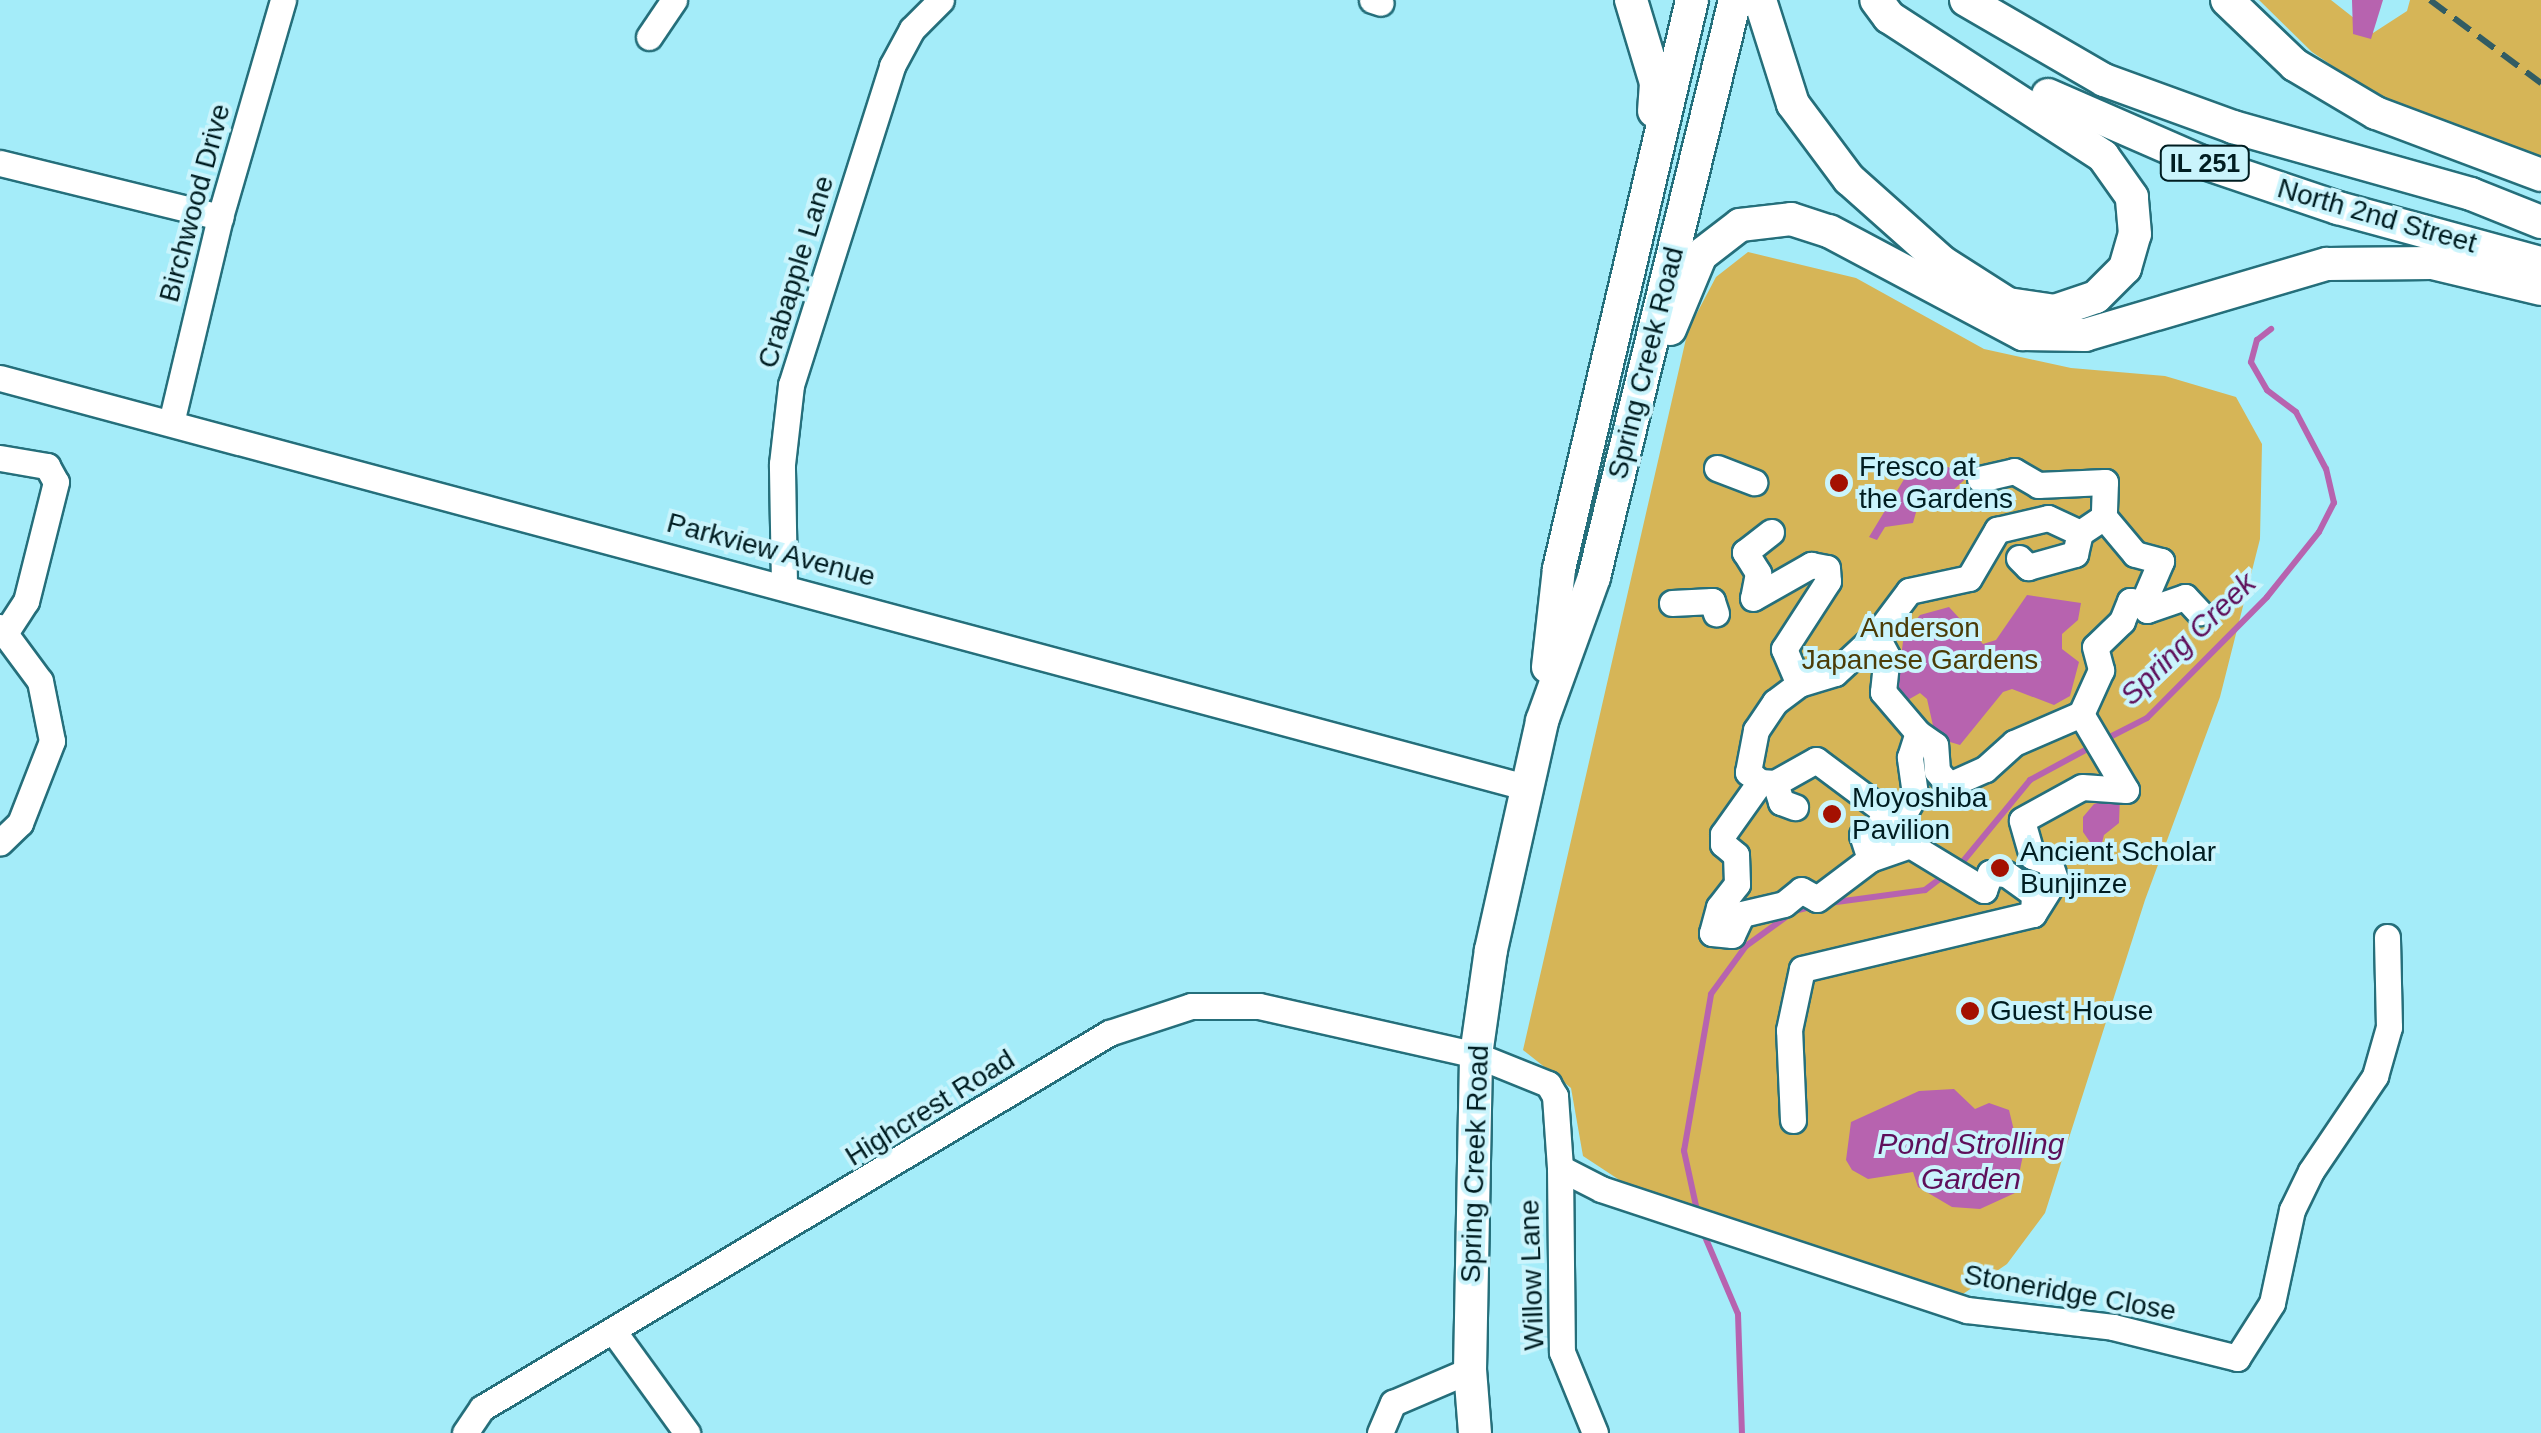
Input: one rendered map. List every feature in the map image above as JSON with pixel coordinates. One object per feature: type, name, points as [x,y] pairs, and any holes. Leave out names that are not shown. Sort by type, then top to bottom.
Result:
[{"type":"main road","points":[[1631,0],[1656,84],[1650,169]]},
{"type":"main road","name":"Spring Creek Road","points":[[1542,721],[1560,569],[1692,0]]},
{"type":"main road","name":"Spring Creek Road","points":[[1474,1433],[1470,1370],[1476,1054],[1525,786],[1542,721],[1594,577],[1735,0]]},
{"type":"main road","points":[[1760,0],[1792,104],[1849,179],[1942,262],[2008,304],[2055,311],[2096,298],[2124,268],[2135,234],[2132,197],[2103,156],[1889,16],[1876,0]]},
{"type":"main road","name":"North 2nd Street","points":[[1896,0],[2079,114],[2338,208],[2541,263]]},
{"type":"main road","name":"North 2nd Street","points":[[1966,0],[2104,80],[2233,127],[2471,194],[2541,222]]},
{"type":"main road","points":[[2227,0],[2295,66],[2376,113],[2541,175]]},
{"type":"main road","points":[[1594,577],[1673,318],[1700,255],[1740,224],[1791,219],[1829,231],[2024,334],[2084,335],[2328,264],[2432,263],[2541,288]]},
{"type":"street","name":"Birchwood Drive","points":[[171,422],[220,217],[283,0]]},
{"type":"street","points":[[649,37],[674,0]]},
{"type":"street","name":"Crabapple Lane","points":[[784,584],[782,464],[792,386],[892,66],[912,29],[941,0]]},
{"type":"street","points":[[0,162],[220,217]]},
{"type":"street","name":"Parkview Avenue","points":[[0,378],[784,584],[1525,786]]},
{"type":"street","points":[[0,458],[47,466],[56,482],[26,601],[3,630],[40,681],[52,741],[20,823],[0,842]]},
{"type":"street","points":[[1718,468],[1754,482]]},
{"type":"street","points":[[1980,479],[2014,471],[2038,485],[2105,482],[2104,517],[2135,554],[2161,561],[2143,603]]},
{"type":"street","points":[[2019,558],[2028,566],[2075,554],[2080,534],[2104,517]]},
{"type":"street","points":[[1795,808],[1781,802],[1767,783],[1748,772],[1756,730],[1775,702],[1800,684],[1835,674],[1876,635],[1909,592],[1969,578],[1997,530],[2048,518],[2080,534]]},
{"type":"street","points":[[1770,532],[1745,552],[1758,573],[1754,598],[1773,590],[1788,574],[1811,565],[1827,568],[1828,581],[1784,649],[1800,684]]},
{"type":"street","points":[[2143,603],[2147,610],[2184,597],[2200,612]]},
{"type":"street","points":[[1672,603],[1712,601],[1716,612]]},
{"type":"street","points":[[2084,718],[2101,670],[2095,647],[2122,622],[2130,601],[2143,603]]},
{"type":"street","points":[[1876,635],[1888,656],[1883,692],[1918,733],[1935,744],[1937,771],[1949,785],[1985,769],[2014,743],[2084,718]]},
{"type":"street","points":[[1793,1120],[1789,1030],[1802,969],[2033,914],[2055,879],[2050,862],[2032,856],[2022,820],[2082,787],[2126,790],[2121,773],[2084,718]]},
{"type":"street","points":[[1918,733],[1910,757],[1915,794],[1905,834],[1817,899],[1801,890],[1784,904],[1742,914],[1732,935],[1712,933],[1719,907],[1736,884],[1736,855],[1723,844],[1723,834],[1767,783],[1816,760],[1905,834],[1966,880],[1984,890],[1990,873],[2006,874],[2034,894],[2033,914]]},
{"type":"street","points":[[1870,859],[1862,835],[1905,834]]},
{"type":"street","name":"Stoneridge Close","points":[[1560,1168],[1681,1218],[1967,1310],[2114,1327],[2237,1358],[2272,1303],[2292,1210],[2311,1171],[2375,1076],[2390,1028],[2387,937]]},
{"type":"street","name":"Highcrest Road","points":[[465,1433],[482,1408],[1108,1033],[1190,1006],[1259,1006],[1476,1054]]},
{"type":"street","points":[[1476,1054],[1548,1084],[1556,1096],[1560,1168]]},
{"type":"street","name":"Willow Lane","points":[[1560,1168],[1562,1352],[1595,1433]]},
{"type":"street","points":[[614,1332],[687,1433]]},
{"type":"street","points":[[1380,1433],[1393,1403],[1470,1370]]},
{"type":"green space","points":[[2259,0],[2331,0],[2373,33],[2407,11],[2410,0],[2541,0],[2541,159],[2377,96],[2312,52]]},
{"type":"green space","name":"Anderson Japanese Gardens","points":[[1748,252],[1856,278],[1984,349],[2071,368],[2165,376],[2236,397],[2262,444],[2260,539],[2220,697],[2145,900],[2045,1213],[2007,1264],[1963,1294],[1621,1181],[1583,1156],[1571,1088],[1523,1050],[1688,330],[1716,277]]},
{"type":"water","points":[[2352,0],[2383,0],[2371,39],[2353,34]]},
{"type":"water","points":[[1926,463],[1973,472],[1949,494],[1918,505],[1913,523],[1885,527],[1877,540],[1869,537],[1906,476]]},
{"type":"water","points":[[2027,595],[2081,603],[2078,620],[2062,634],[2062,649],[2079,662],[2070,696],[2054,705],[2012,689],[2003,692],[1960,745],[1950,742],[1934,730],[1927,699],[1920,693],[1906,701],[1896,695],[1904,634],[1920,615],[1949,607],[1983,644],[1996,640]]},
{"type":"water","points":[[2120,796],[2119,823],[2104,835],[2099,855],[2083,832],[2083,817],[2094,804]]},
{"type":"water","name":"Pond Strolling Garden","points":[[1954,1089],[1975,1109],[1989,1103],[2009,1110],[2018,1147],[2025,1146],[2015,1193],[1980,1209],[1952,1207],[1918,1187],[1913,1172],[1868,1179],[1852,1170],[1846,1160],[1851,1122],[1919,1091]]},
{"type":"waterway","name":"Spring Creek","points":[[2104,740],[2147,718],[2267,597],[2319,532],[2334,503],[2326,469],[2296,412],[2267,390],[2251,362],[2257,340],[2271,329]]},
{"type":"waterway","name":"Spring Creek","points":[[1960,865],[2030,780],[2093,746]]},
{"type":"waterway","name":"Spring Creek","points":[[1829,903],[1925,890],[1945,875]]},
{"type":"waterway","name":"Spring Creek","points":[[1698,1215],[1684,1151],[1711,994],[1746,946],[1794,911],[1812,907]]},
{"type":"waterway","name":"Spring Creek","points":[[1703,1232],[1738,1314],[1742,1433]]},
{"type":"railway","points":[[2430,0],[2541,83]]},
{"type":"place","name":"Fresco at the Gardens","points":[[1839,483]]},
{"type":"place","name":"Moyoshiba Pavilion","points":[[1832,814]]},
{"type":"place","name":"Ancient Scholar Bunjinze","points":[[2000,868]]},
{"type":"place","name":"Guest House","points":[[1970,1011]]}]
